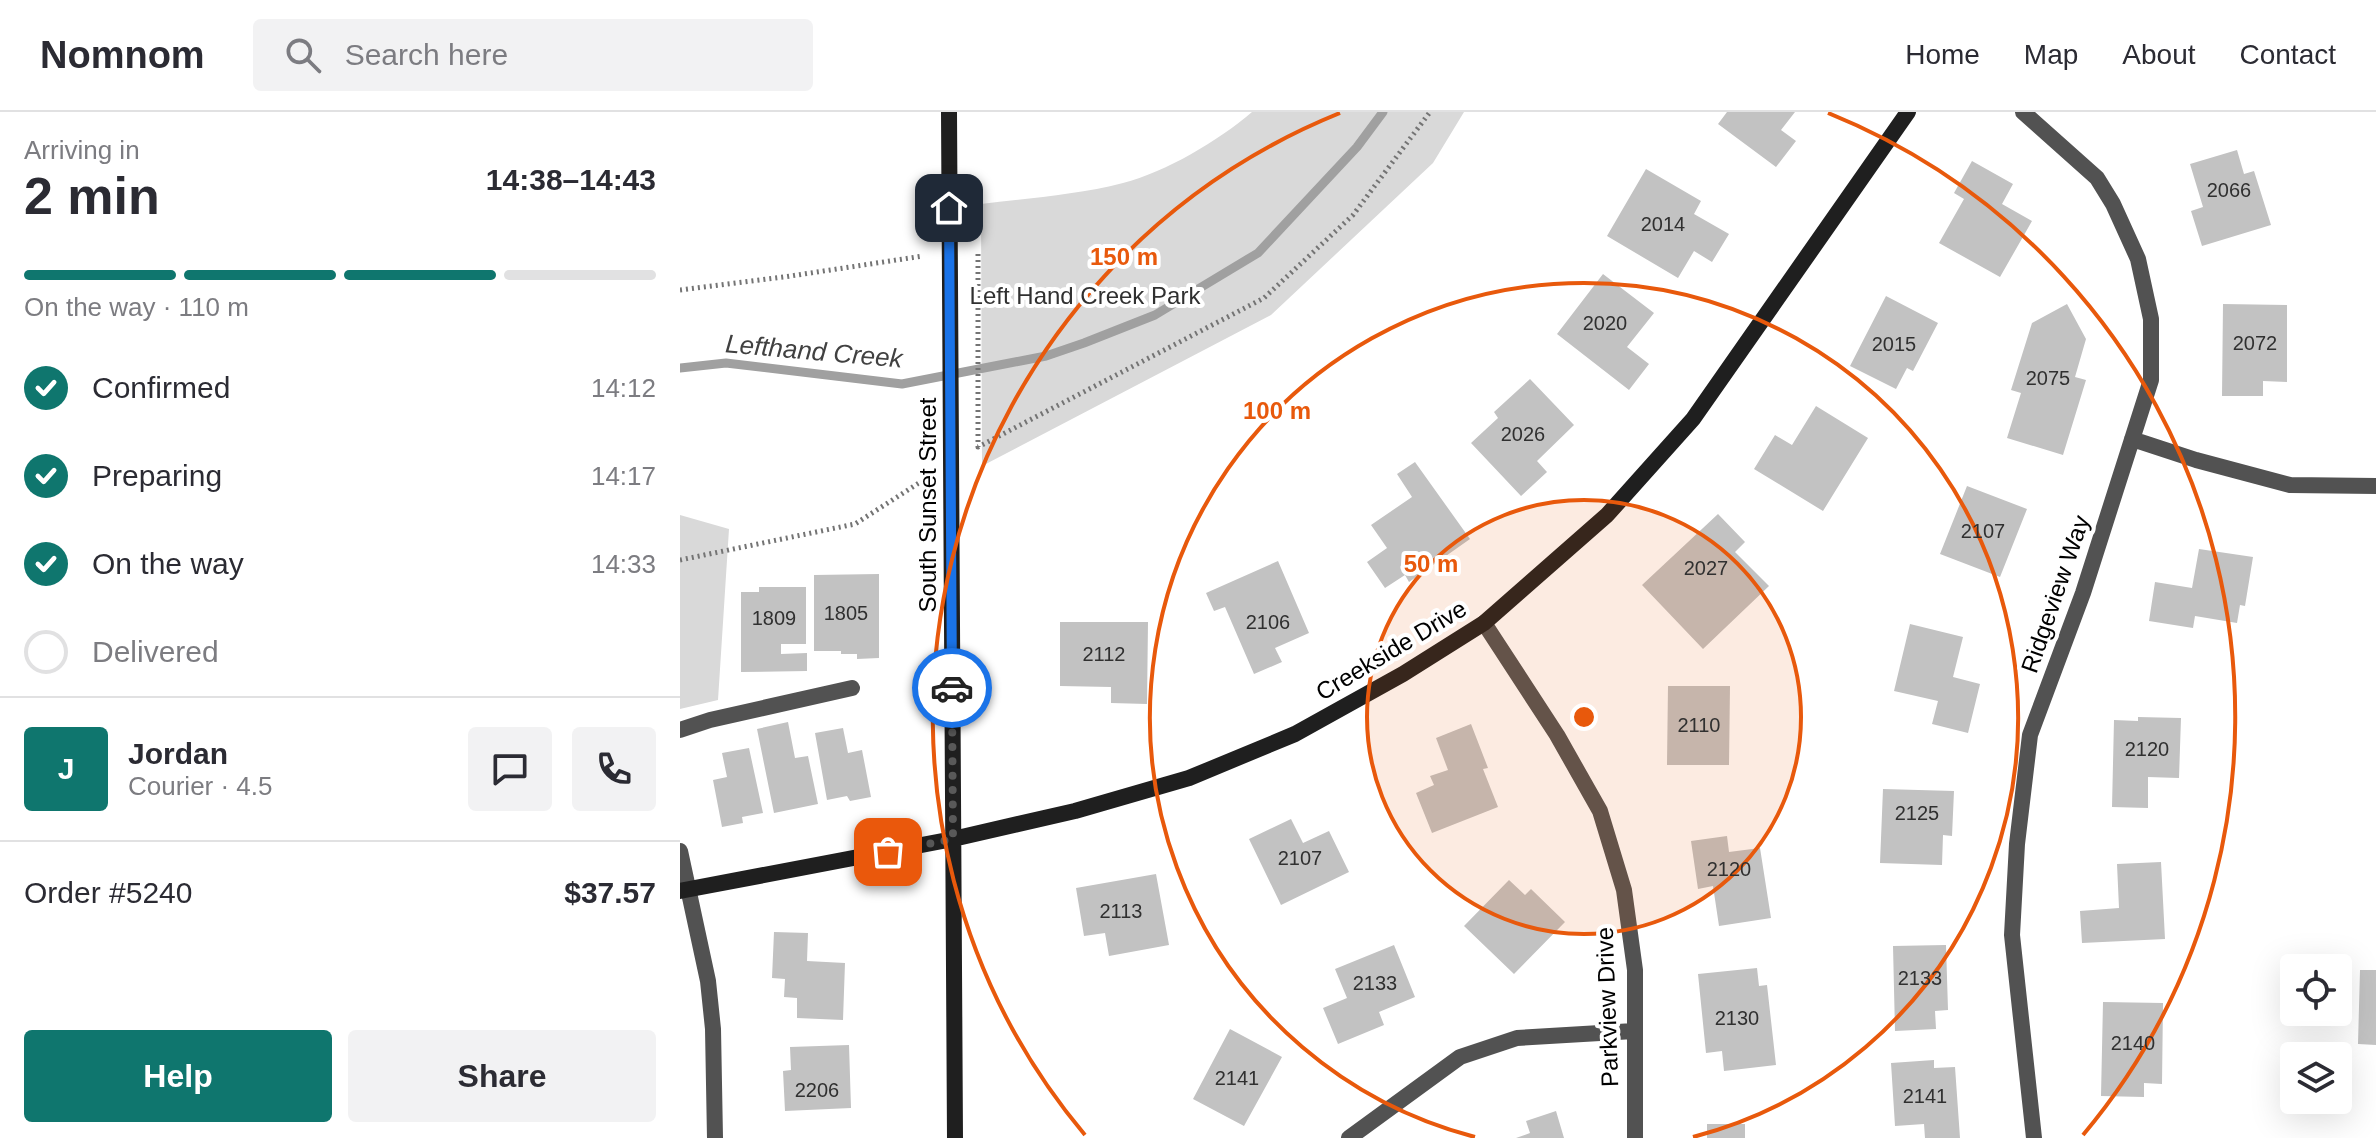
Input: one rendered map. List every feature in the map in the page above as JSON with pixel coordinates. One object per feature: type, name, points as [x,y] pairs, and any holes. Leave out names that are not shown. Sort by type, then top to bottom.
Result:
[{"type":"street","name":"South Sunset Street","points":[[949,112],[955,1138]]},
{"type":"street","name":"Creekside Drive","points":[[685,890],[953,839],[1075,811],[1189,778],[1295,734],[1403,674],[1484,623],[1607,515],[1693,419],[1908,112]]},
{"type":"street","name":"Ridgeview Way","points":[[2023,112],[2097,178],[2113,204],[2138,259],[2151,319],[2151,380],[2083,593],[2030,735],[2017,844],[2012,935],[2034,1138]]},
{"type":"street","points":[[2132,439],[2290,485],[2376,486]]},
{"type":"street","name":"Parkview Drive","points":[[1484,623],[1557,735],[1600,811],[1624,890],[1635,970],[1635,1138]]},
{"type":"street","points":[[680,730],[710,720],[852,688]]},
{"type":"street","points":[[680,851],[685,890],[708,981],[713,1029],[715,1138]]},
{"type":"street","points":[[1349,1138],[1460,1057],[1517,1038],[1634,1031]]},
{"type":"path","points":[[978,254],[978,447],[1264,298],[1353,215],[1430,112]]},
{"type":"path","points":[[680,290],[923,256]]},
{"type":"path","points":[[680,561],[855,524],[925,479]]},
{"type":"green space","name":"Left Hand Creek Park","points":[[1252,112],[1464,112],[1433,163],[1271,315],[982,466],[981,204],[1052,196],[1139,178],[1191,154]]},
{"type":"green space","points":[[680,515],[729,529],[718,700],[680,709]]},
{"type":"building","points":[[1727,112],[1795,112],[1781,130],[1796,141],[1776,167],[1718,124]]},
{"type":"building","points":[[2237,150],[2244,174],[2254,171],[2271,225],[2202,246],[2191,211],[2203,207],[2190,164]]},
{"type":"building","points":[[1972,161],[2013,184],[2002,204],[2032,221],[2000,277],[1939,243],[1964,199],[1954,193]]},
{"type":"building","points":[[1646,169],[1701,201],[1694,214],[1729,234],[1712,262],[1694,251],[1678,278],[1607,236]]},
{"type":"building","points":[[1603,274],[1654,313],[1627,347],[1649,364],[1629,390],[1557,334]]},
{"type":"building","points":[[1886,296],[1938,323],[1913,371],[1907,368],[1896,389],[1850,366]]},
{"type":"building","points":[[2067,304],[2086,339],[2075,377],[2086,380],[2063,455],[2007,438],[2021,393],[2011,390],[2032,323]]},
{"type":"building","points":[[2223,304],[2287,305],[2287,382],[2263,381],[2263,396],[2222,396]]},
{"type":"building","points":[[1530,379],[1574,425],[1537,461],[1547,472],[1521,496],[1471,443],[1498,418],[1494,412]]},
{"type":"building","points":[[1816,406],[1868,438],[1823,511],[1754,469],[1775,435],[1792,445]]},
{"type":"building","points":[[1415,462],[1470,539],[1409,582],[1405,575],[1385,588],[1367,562],[1387,548],[1371,525],[1412,497],[1397,474]]},
{"type":"building","points":[[1967,486],[2027,509],[2000,577],[1940,554]]},
{"type":"building","points":[[1718,514],[1745,542],[1735,552],[1769,586],[1703,649],[1642,585]]},
{"type":"building","points":[[2199,549],[2253,557],[2245,606],[2240,605],[2237,623],[2195,616],[2193,628],[2149,621],[2155,582],[2192,588]]},
{"type":"building","points":[[1278,561],[1309,633],[1275,648],[1282,662],[1254,674],[1225,607],[1214,611],[1206,593]]},
{"type":"building","points":[[879,574],[879,658],[857,659],[857,654],[841,654],[841,651],[814,651],[814,575]]},
{"type":"building","points":[[759,587],[806,587],[806,644],[781,644],[781,654],[807,653],[807,671],[741,672],[741,592],[759,592]]},
{"type":"building","points":[[1060,622],[1148,622],[1147,704],[1111,703],[1111,687],[1060,686]]},
{"type":"building","points":[[1910,624],[1963,637],[1953,677],[1980,684],[1968,733],[1932,724],[1938,701],[1894,691]]},
{"type":"building","points":[[1668,686],[1730,686],[1729,765],[1667,765]]},
{"type":"building","points":[[2138,717],[2181,718],[2179,778],[2148,777],[2148,808],[2112,807],[2114,720],[2138,721]]},
{"type":"building","points":[[788,722],[795,758],[808,756],[818,804],[774,813],[757,729]]},
{"type":"building","points":[[1471,724],[1488,768],[1483,769],[1498,807],[1432,833],[1416,793],[1434,785],[1430,776],[1448,770],[1436,738]]},
{"type":"building","points":[[843,728],[848,753],[862,750],[871,797],[850,801],[847,796],[827,800],[815,733]]},
{"type":"building","points":[[749,748],[763,813],[742,817],[743,823],[722,827],[713,780],[727,777],[722,753]]},
{"type":"building","points":[[1883,789],[1954,791],[1952,836],[1943,835],[1942,865],[1880,863]]},
{"type":"building","points":[[1291,819],[1303,843],[1329,831],[1349,872],[1281,905],[1249,839]]},
{"type":"building","points":[[1727,836],[1729,852],[1760,848],[1771,918],[1719,926],[1713,886],[1698,889],[1691,841]]},
{"type":"building","points":[[2161,862],[2165,939],[2082,943],[2080,911],[2119,908],[2117,864]]},
{"type":"building","points":[[1156,874],[1169,945],[1109,956],[1105,933],[1084,936],[1076,888]]},
{"type":"building","points":[[1509,880],[1525,895],[1531,889],[1565,922],[1514,974],[1464,926]]},
{"type":"building","points":[[774,932],[808,933],[807,961],[845,963],[843,1020],[797,1018],[797,998],[784,997],[785,979],[772,978]]},
{"type":"building","points":[[1394,945],[1415,997],[1379,1012],[1384,1025],[1338,1044],[1323,1008],[1347,998],[1335,969]]},
{"type":"building","points":[[1946,945],[1948,1010],[1935,1011],[1936,1029],[1895,1031],[1893,946]]},
{"type":"building","points":[[1757,968],[1759,986],[1767,985],[1776,1065],[1724,1071],[1722,1051],[1706,1053],[1698,974]]},
{"type":"building","points":[[2360,970],[2376,970],[2376,1045],[2358,1044]]},
{"type":"building","points":[[2103,1002],[2163,1003],[2162,1084],[2144,1083],[2144,1097],[2101,1096]]},
{"type":"building","points":[[1230,1029],[1282,1057],[1244,1126],[1193,1099]]},
{"type":"building","points":[[849,1045],[851,1108],[785,1111],[783,1071],[791,1070],[790,1047]]},
{"type":"building","points":[[1934,1060],[1934,1068],[1955,1067],[1960,1138],[1925,1138],[1924,1124],[1895,1126],[1891,1063]]},
{"type":"building","points":[[1556,1111],[1564,1138],[1516,1138],[1530,1133],[1526,1121]]},
{"type":"building","points":[[1707,1124],[1745,1124],[1745,1138],[1707,1138]]},
{"type":"waterway","name":"Lefthand Creek","points":[[680,368],[726,363],[902,384],[1046,356],[1084,343],[1155,315],[1258,253],[1357,147],[1383,112]]},
{"type":"way so far","points":[[888,852],[953,839],[952,688]]},
{"type":"route","points":[[949,208],[952,688]]}]
